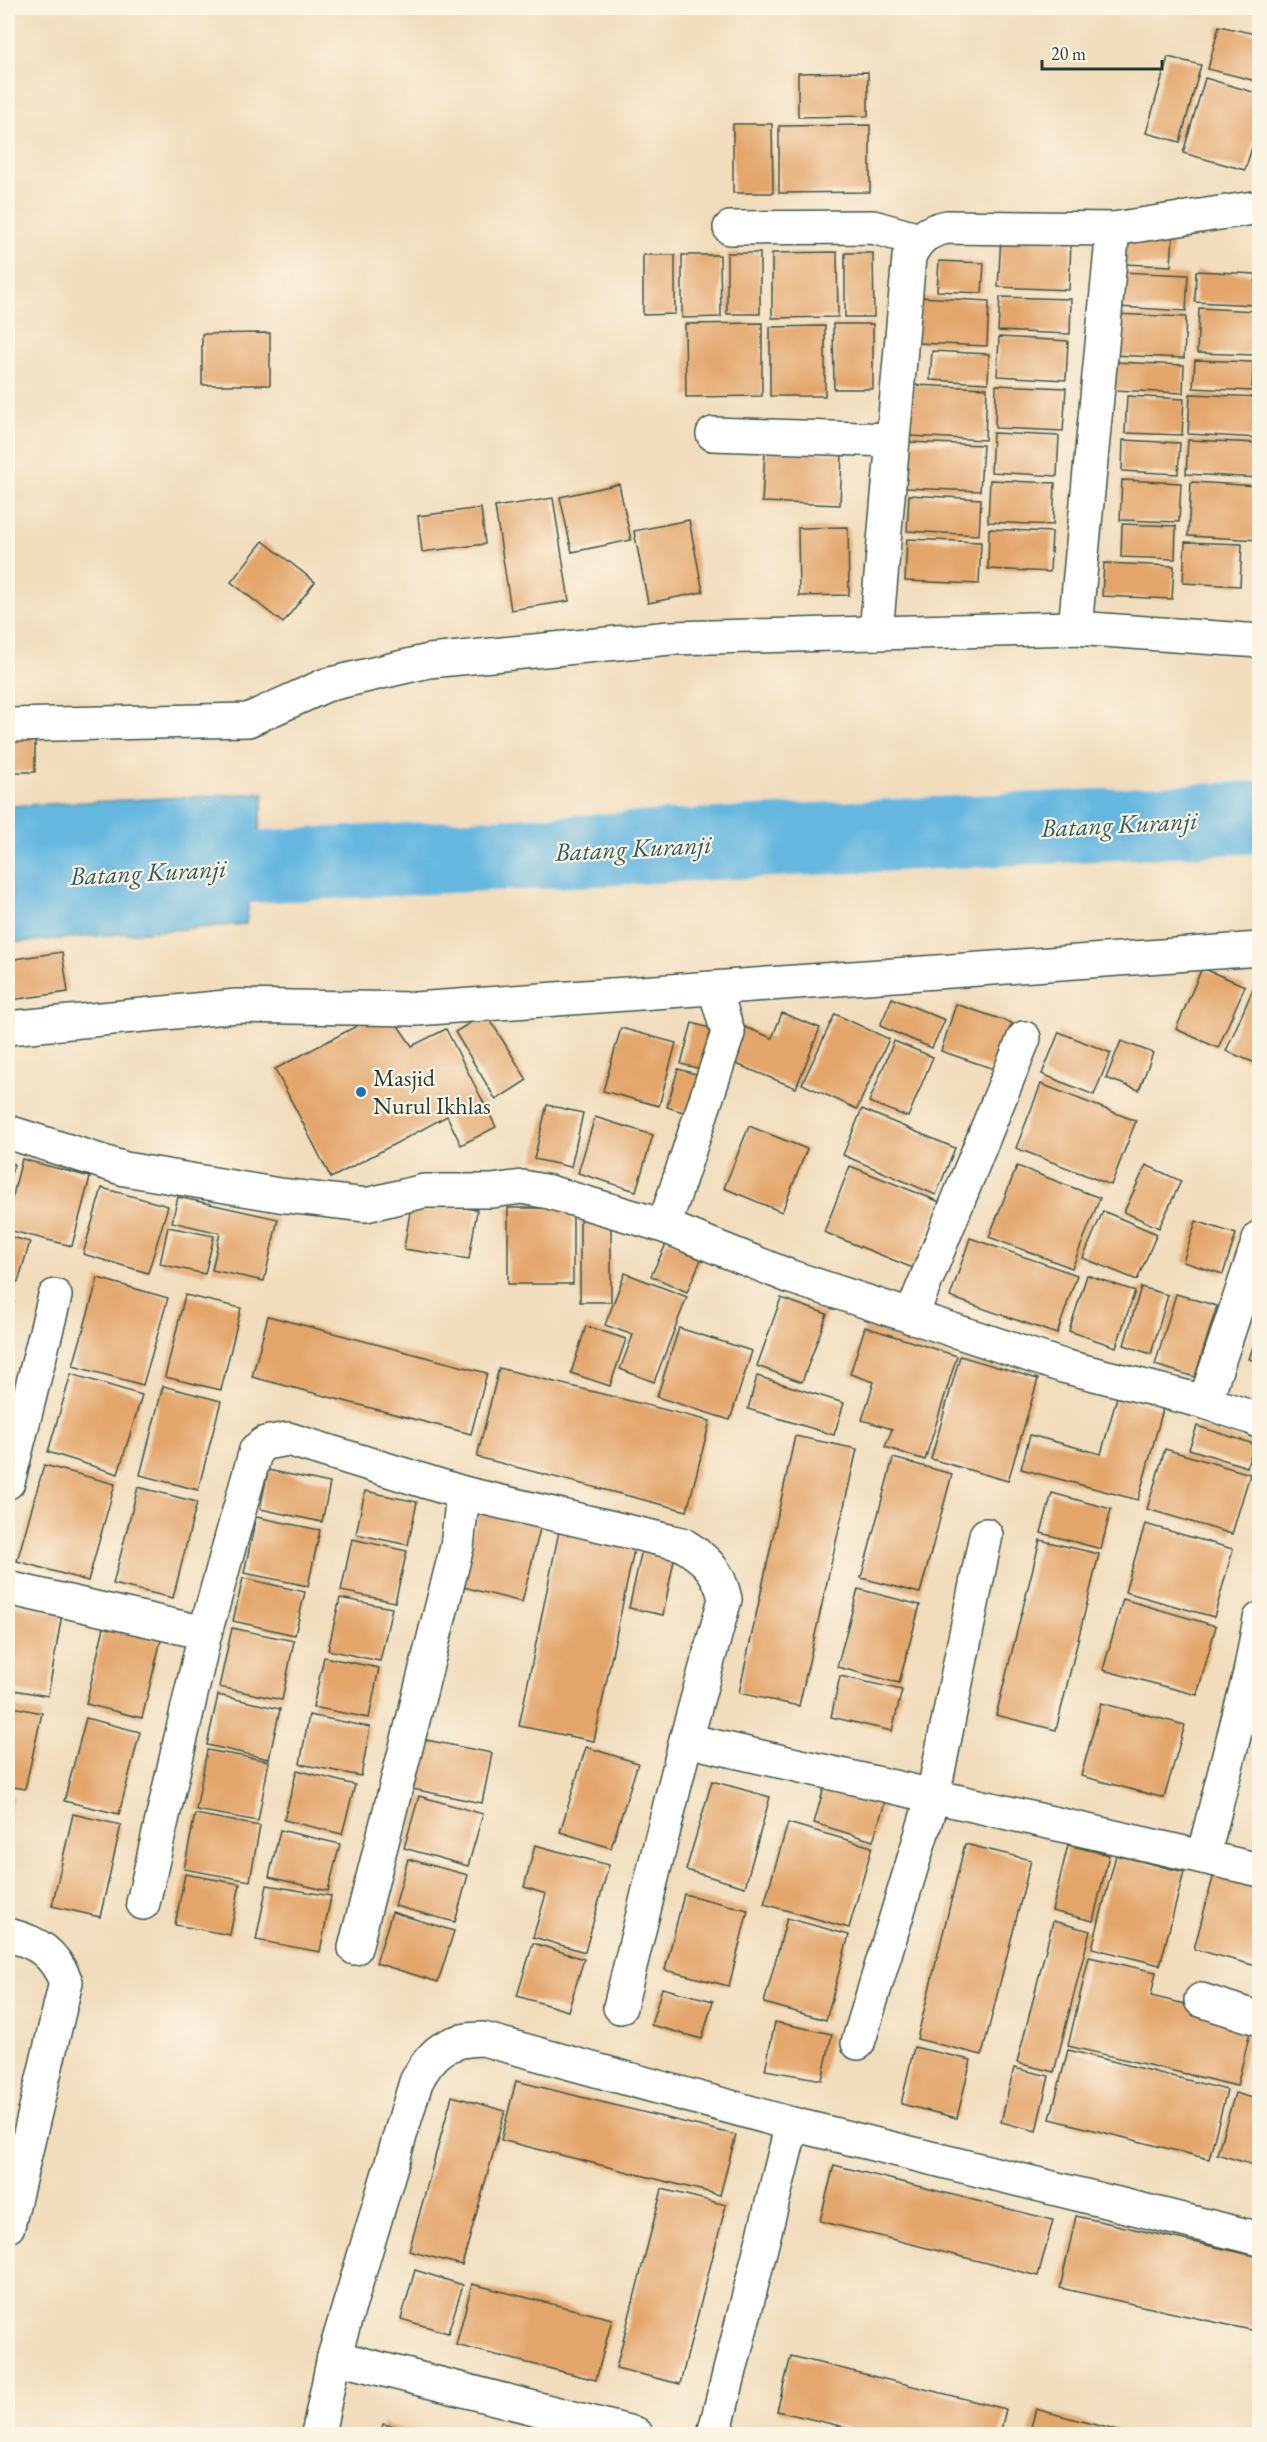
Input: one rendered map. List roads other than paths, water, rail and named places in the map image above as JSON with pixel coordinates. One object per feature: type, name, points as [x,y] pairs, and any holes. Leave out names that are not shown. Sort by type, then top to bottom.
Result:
[{"type":"street","points":[[876,633],[891,440],[909,257],[919,240],[931,230],[947,227],[1113,229],[1260,207]]},
{"type":"street","points":[[730,228],[873,227],[919,240]]},
{"type":"street","points":[[1075,628],[1113,229]]},
{"type":"street","points":[[713,434],[891,440]]},
{"type":"street","points":[[8,725],[248,720],[326,685],[429,661],[670,638],[1075,628],[1260,640]]},
{"type":"street","points":[[8,1028],[237,1006],[415,1009],[1260,949]]},
{"type":"street","points":[[664,1226],[728,1033],[715,989]]},
{"type":"street","points":[[911,1317],[1024,1038]]},
{"type":"street","points":[[8,1132],[125,1169],[279,1195],[366,1205],[424,1191],[492,1191],[522,1187],[549,1192],[664,1226],[791,1277],[911,1317],[1064,1366],[1205,1402],[1256,1420]]},
{"type":"street","points":[[1205,1402],[1260,1237]]},
{"type":"street","points":[[8,1482],[55,1296]]},
{"type":"street","points":[[143,1904],[205,1633],[256,1450],[265,1443],[288,1438],[463,1493],[682,1544],[711,1565],[721,1582],[725,1599],[686,1740],[620,2007]]},
{"type":"street","points":[[355,1948],[457,1547],[463,1493]]},
{"type":"street","points":[[858,2043],[933,1796],[986,1535]]},
{"type":"street","points":[[8,1588],[205,1633]]},
{"type":"street","points":[[1203,1857],[1250,1673],[1260,1619]]},
{"type":"street","points":[[686,1740],[1260,1870]]},
{"type":"street","points":[[8,1935],[48,1952],[58,1962],[66,1982],[8,2226]]},
{"type":"street","points":[[1201,2000],[1260,2019]]},
{"type":"street","points":[[318,2434],[334,2357],[416,2082],[435,2052],[464,2039],[483,2039],[792,2124],[1260,2239]]},
{"type":"street","points":[[714,2434],[792,2124]]},
{"type":"street","points":[[334,2357],[636,2434]]},
{"type":"water","points":[[264,793],[246,924],[8,943],[8,806]]},
{"type":"waterway","name":"Batang Kuranji","points":[[8,879],[1260,817]]},
{"type":"place","name":"Masjid Nurul Ikhlas","points":[[361,1092]]}]
